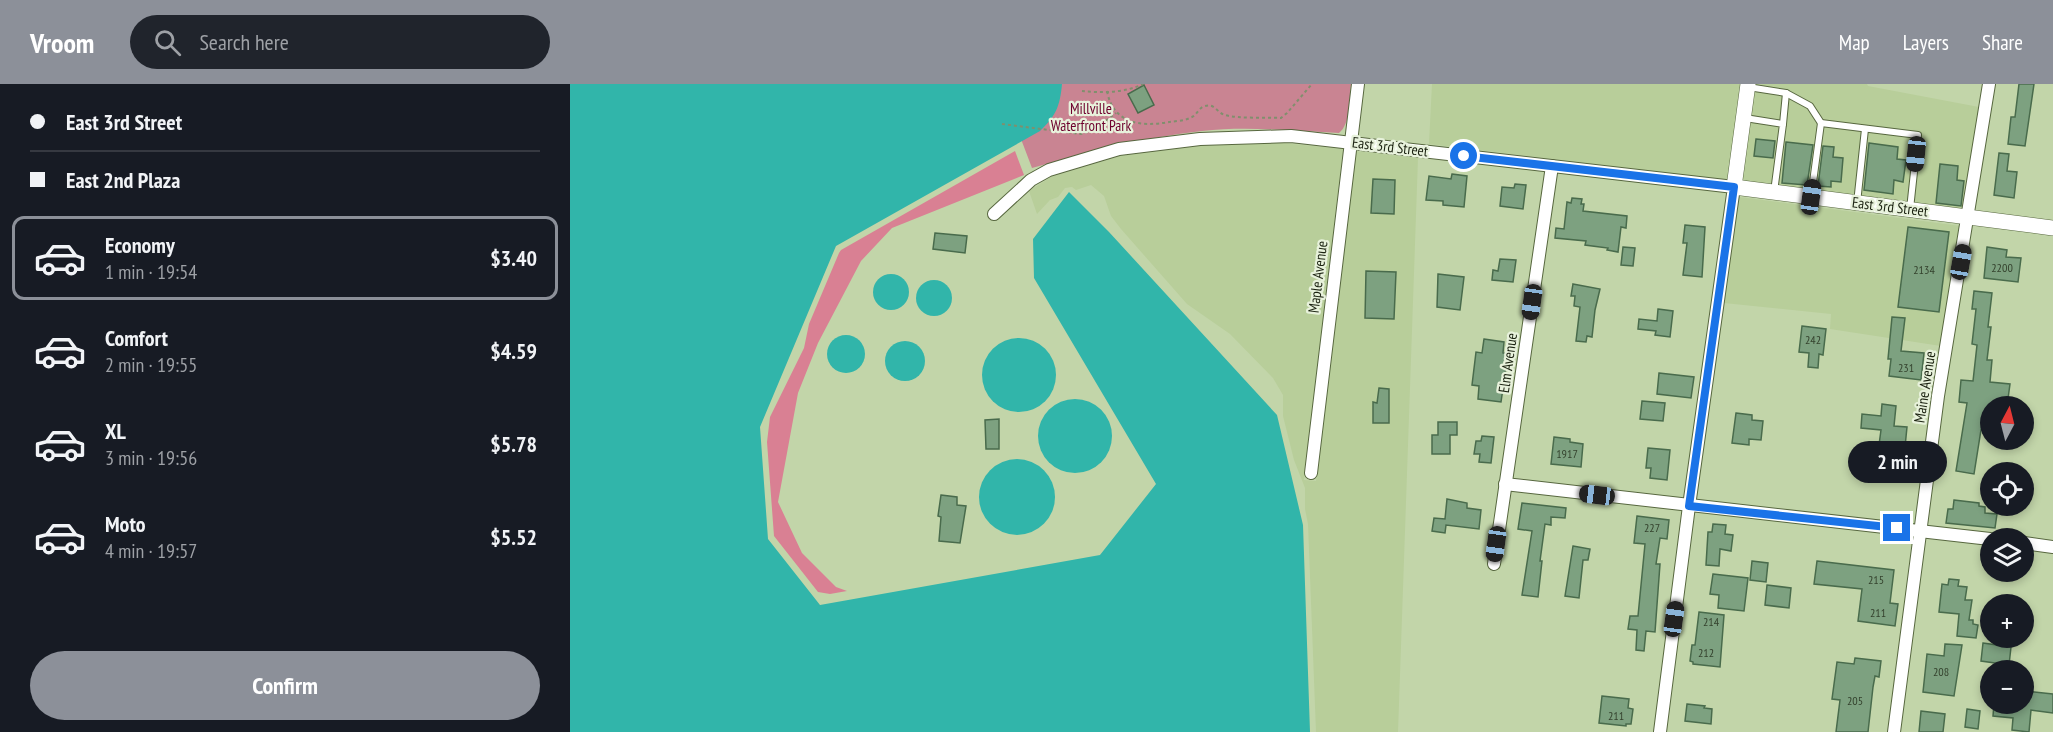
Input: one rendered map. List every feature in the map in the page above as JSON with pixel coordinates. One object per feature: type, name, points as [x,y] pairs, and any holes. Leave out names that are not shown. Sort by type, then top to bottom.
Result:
[{"type":"street","name":"Maple Avenue","points":[[1311,473],[1358,84]]},
{"type":"street","name":"Maine Avenue","points":[[1894,732],[1938,396],[1989,84]]},
{"type":"street","points":[[1660,732],[1748,86]]},
{"type":"street","name":"East 3rd Street","points":[[994,214],[1031,180],[1049,170],[1119,149],[1200,139],[1292,136],[1734,187],[2053,228]]},
{"type":"street","name":"Elm Avenue","points":[[1494,564],[1552,166]]},
{"type":"street","points":[[1505,484],[1980,538]]},
{"type":"street","points":[[2034,544],[2053,547]]},
{"type":"lane","points":[[1748,86],[1786,93],[1810,106],[1821,123],[1811,197]]},
{"type":"lane","points":[[1774,192],[1786,93]]},
{"type":"lane","points":[[1742,118],[1783,124]]},
{"type":"lane","points":[[1821,123],[1918,135],[1910,210]]},
{"type":"lane","points":[[1857,203],[1865,129]]},
{"type":"path","points":[[1082,91],[1107,92],[1135,88],[1143,84]]},
{"type":"path","points":[[1107,92],[1116,113],[1133,123],[1157,124],[1194,117],[1206,105],[1213,106],[1224,115],[1281,118],[1312,84]]},
{"type":"path","points":[[1002,124],[1081,134],[1094,130],[1116,113]]},
{"type":"shaded area","points":[[1432,84],[1740,84],[1728,180],[1429,144]]},
{"type":"shaded area","points":[[1753,84],[1867,84],[1979,107],[1963,211],[1741,182]]},
{"type":"shaded area","points":[[1282,143],[1343,149],[1304,480],[1316,481],[1355,151],[1418,158],[1398,732],[1316,732],[1305,488],[1294,460],[1283,416],[1283,395],[1273,378],[1230,334],[1187,304],[1121,229],[1111,216],[1104,196],[1091,185],[1076,190],[1072,187],[1065,188],[1058,197],[1050,200],[1037,214],[1029,191],[1051,177],[1120,156],[1200,146]]},
{"type":"shaded area","points":[[1015,151],[1024,175],[892,228],[861,261],[818,343],[798,393],[778,502],[802,553],[836,587],[847,591],[830,594],[818,592],[774,536],[767,442],[770,417],[804,348],[809,324],[839,253]]},
{"type":"shaded area","points":[[1739,197],[1961,226],[1941,346],[1830,329],[1831,314],[1724,303]]},
{"type":"green space","name":"Millville Waterfront Park","points":[[873,84],[1351,84],[1348,117],[1339,133],[1253,129],[1202,131],[1137,141],[1032,168],[1021,139]]},
{"type":"water","points":[[570,84],[1062,84],[1056,110],[1040,131],[836,246],[760,427],[768,539],[820,605],[1100,555],[1156,484],[1034,278],[1033,239],[1069,192],[1109,232],[1277,415],[1303,525],[1310,732],[570,732]]},
{"type":"water","points":[[891,274],[904,279],[909,292],[904,305],[891,310],[878,305],[873,292],[878,279]]},
{"type":"water","points":[[934,280],[946,286],[952,298],[946,310],[934,316],[922,310],[916,298],[922,286]]},
{"type":"water","points":[[846,335],[859,341],[865,354],[859,367],[846,373],[833,367],[827,354],[833,341]]},
{"type":"water","points":[[1012,338],[1026,338],[1040,344],[1050,354],[1056,368],[1054,389],[1040,406],[1026,412],[1012,412],[998,406],[988,396],[982,382],[982,368],[988,354],[998,344]]},
{"type":"water","points":[[905,341],[919,347],[925,361],[919,375],[905,381],[891,375],[885,361],[891,347]]},
{"type":"water","points":[[1075,399],[1089,402],[1101,410],[1109,422],[1112,436],[1109,450],[1101,462],[1089,470],[1075,473],[1061,470],[1049,462],[1041,450],[1038,436],[1041,422],[1049,410],[1061,402]]},
{"type":"water","points":[[1017,459],[1032,462],[1044,470],[1052,482],[1055,497],[1052,512],[1044,524],[1032,532],[1017,535],[1002,532],[990,524],[982,512],[979,497],[982,482],[990,470],[1002,462]]},
{"type":"building","points":[[2019,84],[2034,84],[2025,146],[2008,144],[2011,117],[2015,117]]},
{"type":"building","points":[[1144,85],[1154,105],[1138,113],[1128,94]]},
{"type":"building","points":[[1756,139],[1775,141],[1773,158],[1754,156]]},
{"type":"building","points":[[1786,142],[1813,145],[1807,185],[1782,183]]},
{"type":"building","points":[[1869,143],[1898,147],[1897,159],[1906,160],[1903,182],[1894,180],[1893,194],[1864,190]]},
{"type":"building","points":[[1823,146],[1834,147],[1833,157],[1843,158],[1841,182],[1831,181],[1831,187],[1818,186]]},
{"type":"building","points":[[1999,153],[2009,154],[2007,171],[2017,172],[2014,198],[1994,195]]},
{"type":"building","points":[[1940,164],[1958,166],[1957,180],[1964,181],[1961,206],[1936,203]]},
{"type":"building","points":[[1452,174],[1467,176],[1464,207],[1443,205],[1443,201],[1426,200],[1429,176],[1451,179]]},
{"type":"building","points":[[1373,179],[1395,180],[1394,214],[1371,213]]},
{"type":"building","points":[[1515,184],[1526,185],[1523,209],[1500,206],[1502,187],[1514,188]]},
{"type":"building","points":[[1572,198],[1582,199],[1583,211],[1627,216],[1626,228],[1621,227],[1618,252],[1607,250],[1608,248],[1585,245],[1586,241],[1555,238],[1556,228],[1564,229],[1567,202],[1571,203]]},
{"type":"building","points":[[1685,225],[1705,227],[1702,277],[1683,275],[1687,243],[1683,243]]},
{"type":"building","points":[[1908,227],[1949,232],[1939,312],[1898,307]]},
{"type":"building","points":[[935,233],[967,236],[965,253],[933,249]]},
{"type":"building","points":[[1623,247],[1635,248],[1633,266],[1621,265]]},
{"type":"building","points":[[1987,247],[2007,250],[2006,257],[2021,258],[2018,282],[1984,278]]},
{"type":"building","points":[[1500,259],[1516,260],[1513,282],[1492,280],[1493,270],[1498,271]]},
{"type":"building","points":[[1366,271],[1396,272],[1394,319],[1365,318]]},
{"type":"building","points":[[1438,274],[1464,277],[1460,310],[1437,307]]},
{"type":"building","points":[[1573,284],[1600,289],[1592,337],[1587,336],[1586,342],[1576,341],[1580,307],[1574,306],[1575,296],[1571,296]]},
{"type":"building","points":[[1974,291],[1992,293],[1987,360],[1992,360],[1990,382],[2010,384],[2008,396],[1980,396],[1980,436],[1974,474],[1956,471],[1967,403],[1959,402],[1961,380],[1973,381],[1977,345],[1972,344],[1976,309],[1972,309]]},
{"type":"building","points":[[1658,309],[1673,311],[1670,337],[1655,335],[1656,331],[1638,329],[1639,319],[1657,321]]},
{"type":"building","points":[[1892,317],[1905,318],[1901,351],[1924,353],[1921,380],[1889,376],[1891,359],[1888,359]]},
{"type":"building","points":[[1802,326],[1826,329],[1823,355],[1819,354],[1818,368],[1808,367],[1809,353],[1799,352]]},
{"type":"building","points":[[1484,339],[1504,342],[1503,353],[1508,354],[1501,402],[1478,399],[1479,386],[1472,385],[1476,352],[1482,353]]},
{"type":"building","points":[[1659,373],[1694,377],[1691,398],[1657,394]]},
{"type":"building","points":[[1379,388],[1389,389],[1389,423],[1373,423],[1373,402],[1377,403]]},
{"type":"building","points":[[1642,401],[1665,403],[1663,421],[1640,419]]},
{"type":"building","points":[[1882,404],[1896,406],[1894,426],[1907,427],[1905,447],[1879,445],[1881,430],[1861,428],[1862,414],[1881,416]]},
{"type":"building","points":[[1736,413],[1752,415],[1752,420],[1763,421],[1761,440],[1749,439],[1749,445],[1732,443]]},
{"type":"building","points":[[999,419],[999,449],[986,449],[985,420]]},
{"type":"building","points":[[1438,422],[1457,422],[1457,435],[1450,435],[1450,454],[1432,454],[1432,435],[1438,435]]},
{"type":"building","points":[[1482,436],[1494,437],[1491,463],[1479,462],[1480,454],[1474,454],[1476,441],[1481,441]]},
{"type":"building","points":[[1554,437],[1570,439],[1570,442],[1583,444],[1581,467],[1551,464]]},
{"type":"building","points":[[1648,448],[1670,450],[1667,480],[1650,478],[1651,468],[1646,468]]},
{"type":"building","points":[[941,495],[957,497],[957,505],[966,506],[960,543],[939,541],[941,517],[938,516]]},
{"type":"building","points":[[1447,499],[1467,503],[1467,508],[1481,510],[1479,529],[1446,525],[1445,533],[1432,531],[1434,518],[1445,519]]},
{"type":"building","points":[[1954,500],[1979,503],[1980,516],[1997,516],[1995,528],[1946,523],[1948,509],[1953,509]]},
{"type":"building","points":[[1522,503],[1566,508],[1565,518],[1551,517],[1551,525],[1545,524],[1538,597],[1522,595],[1532,531],[1518,529]]},
{"type":"building","points":[[1637,516],[1669,520],[1667,539],[1660,538],[1656,564],[1660,564],[1655,632],[1646,631],[1644,651],[1636,650],[1637,630],[1628,629],[1630,616],[1638,616],[1645,544],[1634,543]]},
{"type":"building","points":[[1713,524],[1726,525],[1725,534],[1733,535],[1731,551],[1720,549],[1719,566],[1706,565],[1708,532],[1712,532]]},
{"type":"building","points":[[1573,546],[1590,549],[1588,560],[1583,560],[1579,598],[1565,596]]},
{"type":"building","points":[[1752,561],[1768,563],[1766,582],[1750,580]]},
{"type":"building","points":[[1817,561],[1894,570],[1890,603],[1898,604],[1895,626],[1858,621],[1862,589],[1814,584]]},
{"type":"building","points":[[1713,574],[1748,578],[1744,611],[1718,608],[1719,595],[1710,594]]},
{"type":"building","points":[[1949,579],[1959,580],[1958,586],[1967,587],[1965,600],[1972,600],[1969,620],[1973,620],[1973,624],[1978,625],[1976,638],[1957,636],[1959,614],[1939,612],[1942,584],[1948,585]]},
{"type":"building","points":[[1767,585],[1791,588],[1789,608],[1765,605]]},
{"type":"building","points":[[1699,612],[1724,615],[1720,667],[1693,664],[1690,661],[1692,645],[1695,645]]},
{"type":"building","points":[[1945,644],[1962,645],[1954,696],[1923,692],[1927,654],[1944,656]]},
{"type":"building","points":[[1982,648],[2011,648],[2010,660],[1981,660]]},
{"type":"building","points":[[1855,658],[1881,661],[1879,677],[1875,676],[1868,732],[1836,732],[1840,700],[1832,699],[1837,662],[1854,664]]},
{"type":"building","points":[[2034,692],[2053,694],[2053,713],[2034,710]]},
{"type":"building","points":[[1602,696],[1629,699],[1628,708],[1633,709],[1631,724],[1626,724],[1626,726],[1599,723]]},
{"type":"building","points":[[1687,704],[1712,709],[1711,724],[1685,721]]},
{"type":"building","points":[[1967,709],[1980,711],[1978,729],[1965,727]]},
{"type":"building","points":[[1921,711],[1945,714],[1943,732],[1919,732]]},
{"type":"building","points":[[1993,714],[2031,714],[2029,732],[2012,730],[2013,718],[1993,716]]},
{"type":"route","points":[[1464,156],[1734,187],[1689,506],[1897,528]]}]
